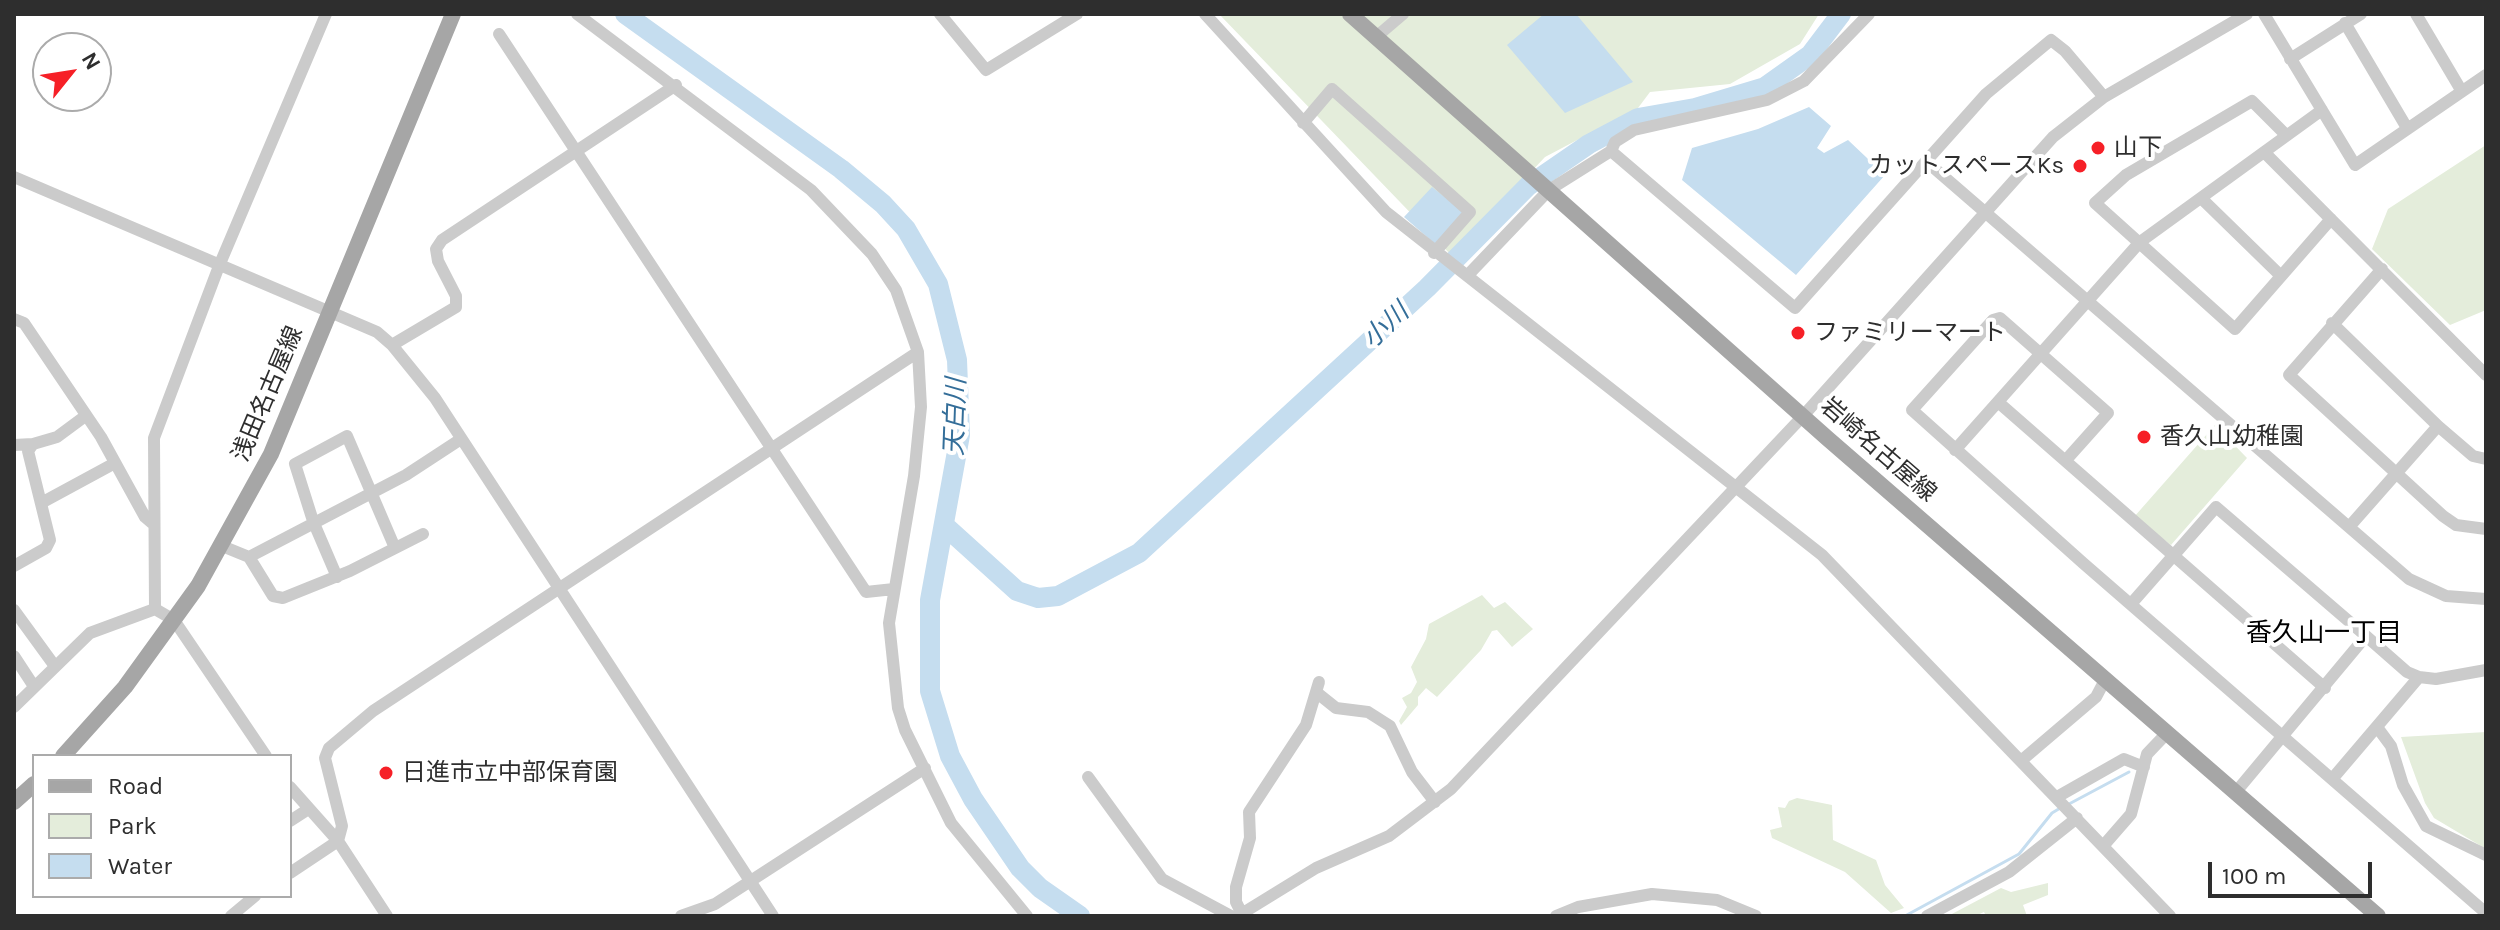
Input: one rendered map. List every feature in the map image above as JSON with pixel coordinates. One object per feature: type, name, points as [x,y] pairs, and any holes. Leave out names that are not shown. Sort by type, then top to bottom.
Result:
[{"type":"main road","name":"浅田名古屋線","points":[[65,754],[125,687],[174,620],[222,546],[271,454],[453,14]]},
{"type":"main road","name":"岩崎名古屋線","points":[[1350,14],[1803,416],[2378,916]]},
{"type":"main road","points":[[14,802],[32,786]]},
{"type":"street","points":[[155,609],[152,523],[154,438],[219,266],[326,14]]},
{"type":"street","points":[[577,14],[676,85],[811,190],[852,232],[896,290],[918,352],[921,407],[914,476],[889,623],[893,683],[905,730],[951,823],[1027,916]]},
{"type":"street","points":[[940,14],[986,70],[1077,14]]},
{"type":"street","points":[[1205,14],[1386,212],[1822,555],[2170,916]]},
{"type":"street","points":[[1376,37],[1403,14]]},
{"type":"street","points":[[1463,274],[1545,188],[1611,151],[1615,142],[1634,130],[1767,100],[1804,81],[1869,14]]},
{"type":"street","points":[[1238,915],[1316,868],[1389,836],[1435,802],[1548,688],[1738,486],[2053,137],[2104,97],[2247,14]]},
{"type":"street","points":[[2264,14],[2355,165],[2486,75]]},
{"type":"street","points":[[2290,59],[2361,14]]},
{"type":"street","points":[[2416,14],[2461,90]]},
{"type":"street","points":[[2345,23],[2407,128]]},
{"type":"street","points":[[499,34],[771,452],[866,592],[894,589]]},
{"type":"street","points":[[1611,151],[1795,308],[1986,94],[2051,40],[2065,51],[2104,97]]},
{"type":"street","points":[[392,345],[456,307],[456,296],[438,261],[436,249],[442,240],[676,85]]},
{"type":"street","points":[[1303,123],[1332,89],[1470,212],[1439,256]]},
{"type":"street","points":[[2286,135],[2252,101],[2126,175],[2095,203],[2235,329],[2331,219]]},
{"type":"street","points":[[1955,450],[2140,242],[2322,110]]},
{"type":"street","points":[[2264,152],[2486,375]]},
{"type":"street","points":[[1927,162],[2418,584],[2446,596],[2486,599]]},
{"type":"street","points":[[14,177],[377,332],[392,345],[435,398],[773,916]]},
{"type":"street","points":[[2201,198],[2281,276]]},
{"type":"street","points":[[2382,269],[2289,375],[2394,475],[2456,525],[2486,529]]},
{"type":"street","points":[[2066,460],[2108,413],[1996,318],[1912,410],[2486,913]]},
{"type":"street","points":[[14,319],[24,323],[115,463],[145,517],[152,523]]},
{"type":"street","points":[[2332,323],[2438,426],[2473,456],[2486,459]]},
{"type":"street","points":[[292,872],[338,841],[342,826],[325,758],[329,748],[373,711],[771,452],[918,352]]},
{"type":"street","points":[[1998,402],[2325,688]]},
{"type":"street","points":[[14,445],[33,444],[57,437],[84,417]]},
{"type":"street","points":[[2349,527],[2438,426]]},
{"type":"street","points":[[337,577],[313,521],[295,464],[347,436],[395,548]]},
{"type":"street","points":[[249,557],[406,475],[461,439]]},
{"type":"street","points":[[14,566],[46,548],[50,540],[28,451],[33,444]]},
{"type":"street","points":[[43,502],[115,463]]},
{"type":"street","points":[[2131,604],[2216,507],[2407,672],[2436,679],[2486,670]]},
{"type":"street","points":[[222,546],[249,557],[273,596],[283,598],[337,577],[423,534]]},
{"type":"street","points":[[155,609],[174,620],[265,754]]},
{"type":"street","points":[[14,707],[33,685],[90,633],[155,609]]},
{"type":"street","points":[[14,610],[54,665]]},
{"type":"street","points":[[2235,793],[2366,636]]},
{"type":"street","points":[[14,656],[33,685]]},
{"type":"street","points":[[2333,778],[2419,677]]},
{"type":"street","points":[[2022,760],[2096,697],[2105,680]]},
{"type":"street","points":[[1238,915],[1236,887],[1250,838],[1249,812],[1306,725],[1318,687],[1336,708],[1368,712],[1390,726],[1412,772],[1435,802]]},
{"type":"street","points":[[2377,727],[2391,746],[2403,785],[2426,826],[2486,855]]},
{"type":"street","points":[[2104,845],[2131,814],[2147,754],[2167,733]]},
{"type":"street","points":[[1927,916],[2009,872],[2066,807],[2124,759],[2144,767]]},
{"type":"street","points":[[681,916],[715,904],[925,768]]},
{"type":"street","points":[[1088,777],[1162,879],[1238,915]]},
{"type":"street","points":[[292,790],[338,841],[387,916]]},
{"type":"street","points":[[292,820],[307,810]]},
{"type":"street","points":[[1556,916],[1578,907],[1652,894],[1717,900],[1756,916]]},
{"type":"street","points":[[231,916],[253,898]]},
{"type":"green space","points":[[1219,14],[1819,14],[1800,44],[1730,84],[1650,92],[1638,108],[1545,157],[1452,256]]},
{"type":"green space","points":[[2486,145],[2486,310],[2450,325],[2372,249],[2388,209]]},
{"type":"green space","points":[[2215,425],[2247,458],[2171,545],[2134,517]]},
{"type":"green space","points":[[1482,595],[1494,608],[1505,602],[1533,629],[1512,647],[1497,630],[1492,631],[1481,650],[1437,697],[1426,688],[1418,697],[1418,705],[1401,725],[1399,721],[1407,707],[1402,698],[1411,693],[1417,682],[1411,667],[1426,639],[1429,624]]},
{"type":"green space","points":[[2486,732],[2486,849],[2434,818],[2425,803],[2401,737]]},
{"type":"green space","points":[[1797,798],[1832,805],[1833,840],[1876,860],[1885,885],[1904,908],[1891,913],[1845,872],[1772,838],[1770,830],[1782,827],[1778,807],[1785,808],[1789,801]]},
{"type":"green space","points":[[2048,883],[2048,895],[2023,905],[2027,916],[1986,916],[1984,912],[1975,916],[1950,915],[2001,888],[2011,892]]},
{"type":"water","points":[[1544,14],[1576,14],[1633,82],[1565,113],[1507,45]]},
{"type":"water","points":[[1809,107],[1831,126],[1817,148],[1824,153],[1848,140],[1885,175],[1796,275],[1682,180],[1692,148],[1758,129]]},
{"type":"water","points":[[1432,187],[1465,213],[1435,244],[1404,217]]},
{"type":"waterway","name":"天白川","points":[[625,14],[841,169],[883,204],[906,229],[938,284],[957,360],[960,435],[930,600],[930,691],[950,756],[973,799],[1020,868],[1040,888],[1080,916]]},
{"type":"waterway","name":"小川","points":[[945,526],[1017,591],[1038,598],[1058,596],[1139,553],[1427,288],[1528,186],[1589,144],[1638,118],[1695,108],[1765,87],[1810,55],[1841,14]]},
{"type":"waterway","points":[[2069,804],[2129,772]]},
{"type":"waterway","points":[[1905,916],[2019,854],[2052,813],[2062,807]]},
{"type":"place","name":"山下","points":[[2098,148]]},
{"type":"place","name":"カットスペースKs","points":[[2080,166]]},
{"type":"place","name":"ファミリーマート","points":[[1798,333]]},
{"type":"place","name":"香久山幼稚園","points":[[2144,437]]},
{"type":"place","name":"日進市立中部保育園","points":[[386,773]]},
{"type":"district","name":"香久山一丁目","points":[[2324,634]]}]
